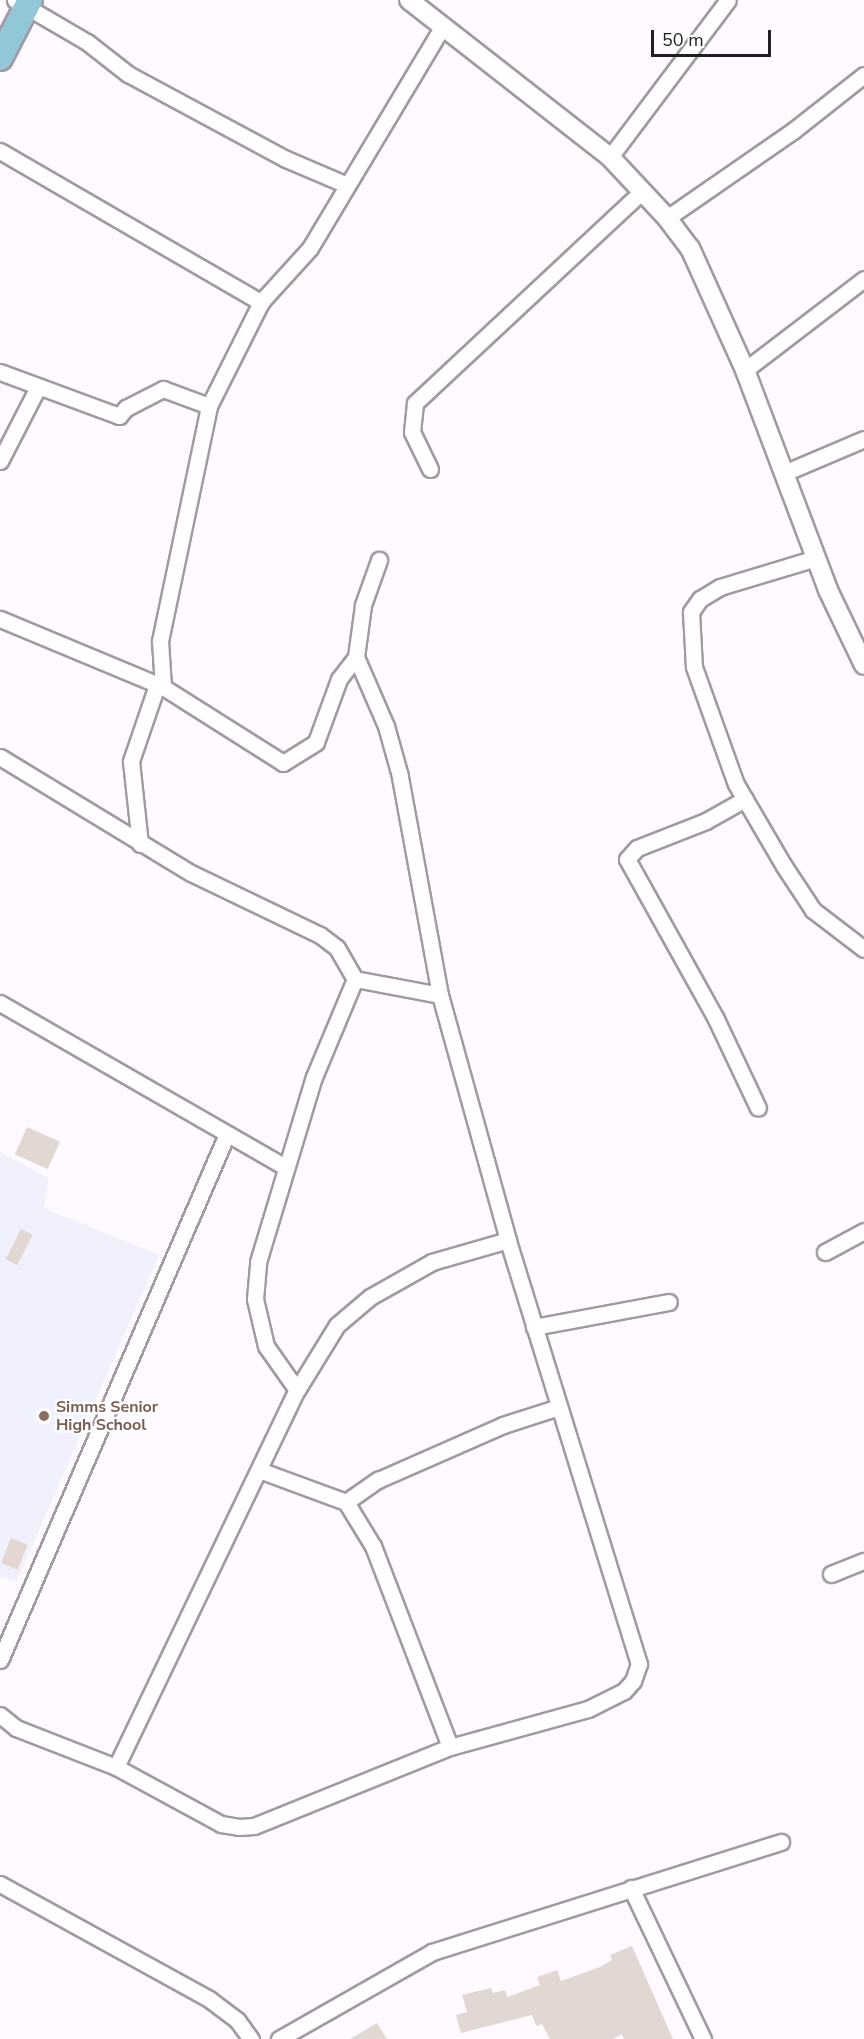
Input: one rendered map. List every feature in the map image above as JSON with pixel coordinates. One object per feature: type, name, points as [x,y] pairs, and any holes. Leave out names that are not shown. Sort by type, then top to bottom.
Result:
[{"type":"main road","points":[[0,58],[24,2]]},
{"type":"street","points":[[409,0],[610,157],[667,218],[690,249],[745,370],[816,558],[864,665]]},
{"type":"street","points":[[610,157],[728,0]]},
{"type":"street","points":[[24,2],[87,42],[128,74],[286,159],[347,185]]},
{"type":"street","points":[[140,843],[131,760],[160,686],[160,641],[209,406],[261,303],[310,248],[443,26]]},
{"type":"street","points":[[667,218],[794,130],[864,75]]},
{"type":"street","points":[[0,151],[261,303]]},
{"type":"street","points":[[430,469],[411,432],[415,403],[642,190]]},
{"type":"street","points":[[745,370],[864,279]]},
{"type":"street","points":[[0,372],[119,417],[126,408],[163,389],[209,406]]},
{"type":"street","points":[[0,461],[38,387]]},
{"type":"street","points":[[784,473],[864,439]]},
{"type":"street","points":[[816,558],[720,587],[700,599],[691,612],[694,667],[705,704],[745,799],[813,910],[864,949]]},
{"type":"street","points":[[0,619],[160,686],[283,763],[316,741],[339,679],[356,657],[363,605],[379,560]]},
{"type":"street","points":[[0,1714],[16,1728],[116,1767],[221,1824],[239,1827],[254,1826],[450,1747],[588,1709],[624,1691],[633,1681],[639,1664],[507,1240],[440,995],[400,776],[386,726],[356,657]]},
{"type":"street","points":[[2,764],[191,873],[320,935],[337,948],[355,979],[440,995]]},
{"type":"street","points":[[745,799],[706,821],[637,848],[627,859],[716,1020],[758,1108]]},
{"type":"street","points":[[297,1390],[266,1346],[255,1299],[258,1262],[314,1077],[355,979]]},
{"type":"street","points":[[0,1002],[285,1167]]},
{"type":"street","points":[[0,1660],[227,1134]]},
{"type":"street","points":[[825,1252],[864,1231]]},
{"type":"street","points":[[116,1767],[297,1390],[337,1325],[370,1297],[432,1262],[507,1240]]},
{"type":"street","points":[[534,1327],[669,1302]]},
{"type":"street","points":[[346,1502],[378,1480],[503,1425],[559,1407]]},
{"type":"street","points":[[259,1470],[346,1502],[373,1546],[450,1747]]},
{"type":"street","points":[[831,1574],[864,1561]]},
{"type":"street","points":[[279,2039],[432,1952],[780,1842]]},
{"type":"street","points":[[0,1884],[209,2000],[237,2020],[251,2039]]},
{"type":"street","points":[[631,1888],[704,2039]]},
{"type":"shaded area","name":"Simms Senior High School","points":[[0,1152],[49,1178],[44,1208],[159,1255],[17,1581],[0,1577]]},
{"type":"building","points":[[27,1127],[60,1142],[48,1169],[15,1154]]},
{"type":"building","points":[[21,1229],[33,1235],[17,1265],[6,1259]]},
{"type":"building","points":[[11,1538],[28,1545],[18,1570],[1,1563]]},
{"type":"building","points":[[632,1946],[673,2039],[624,2039],[622,2034],[613,2039],[550,2039],[542,2024],[536,2026],[532,2015],[461,2033],[456,2015],[467,2012],[462,1995],[491,1988],[493,1993],[505,1990],[507,1997],[540,1985],[537,1977],[557,1970],[561,1981],[600,1967],[612,1960],[610,1955]]},
{"type":"building","points":[[377,2023],[387,2039],[350,2039]]},
{"type":"place","name":"Simms Senior High School","points":[[44,1416]]}]
